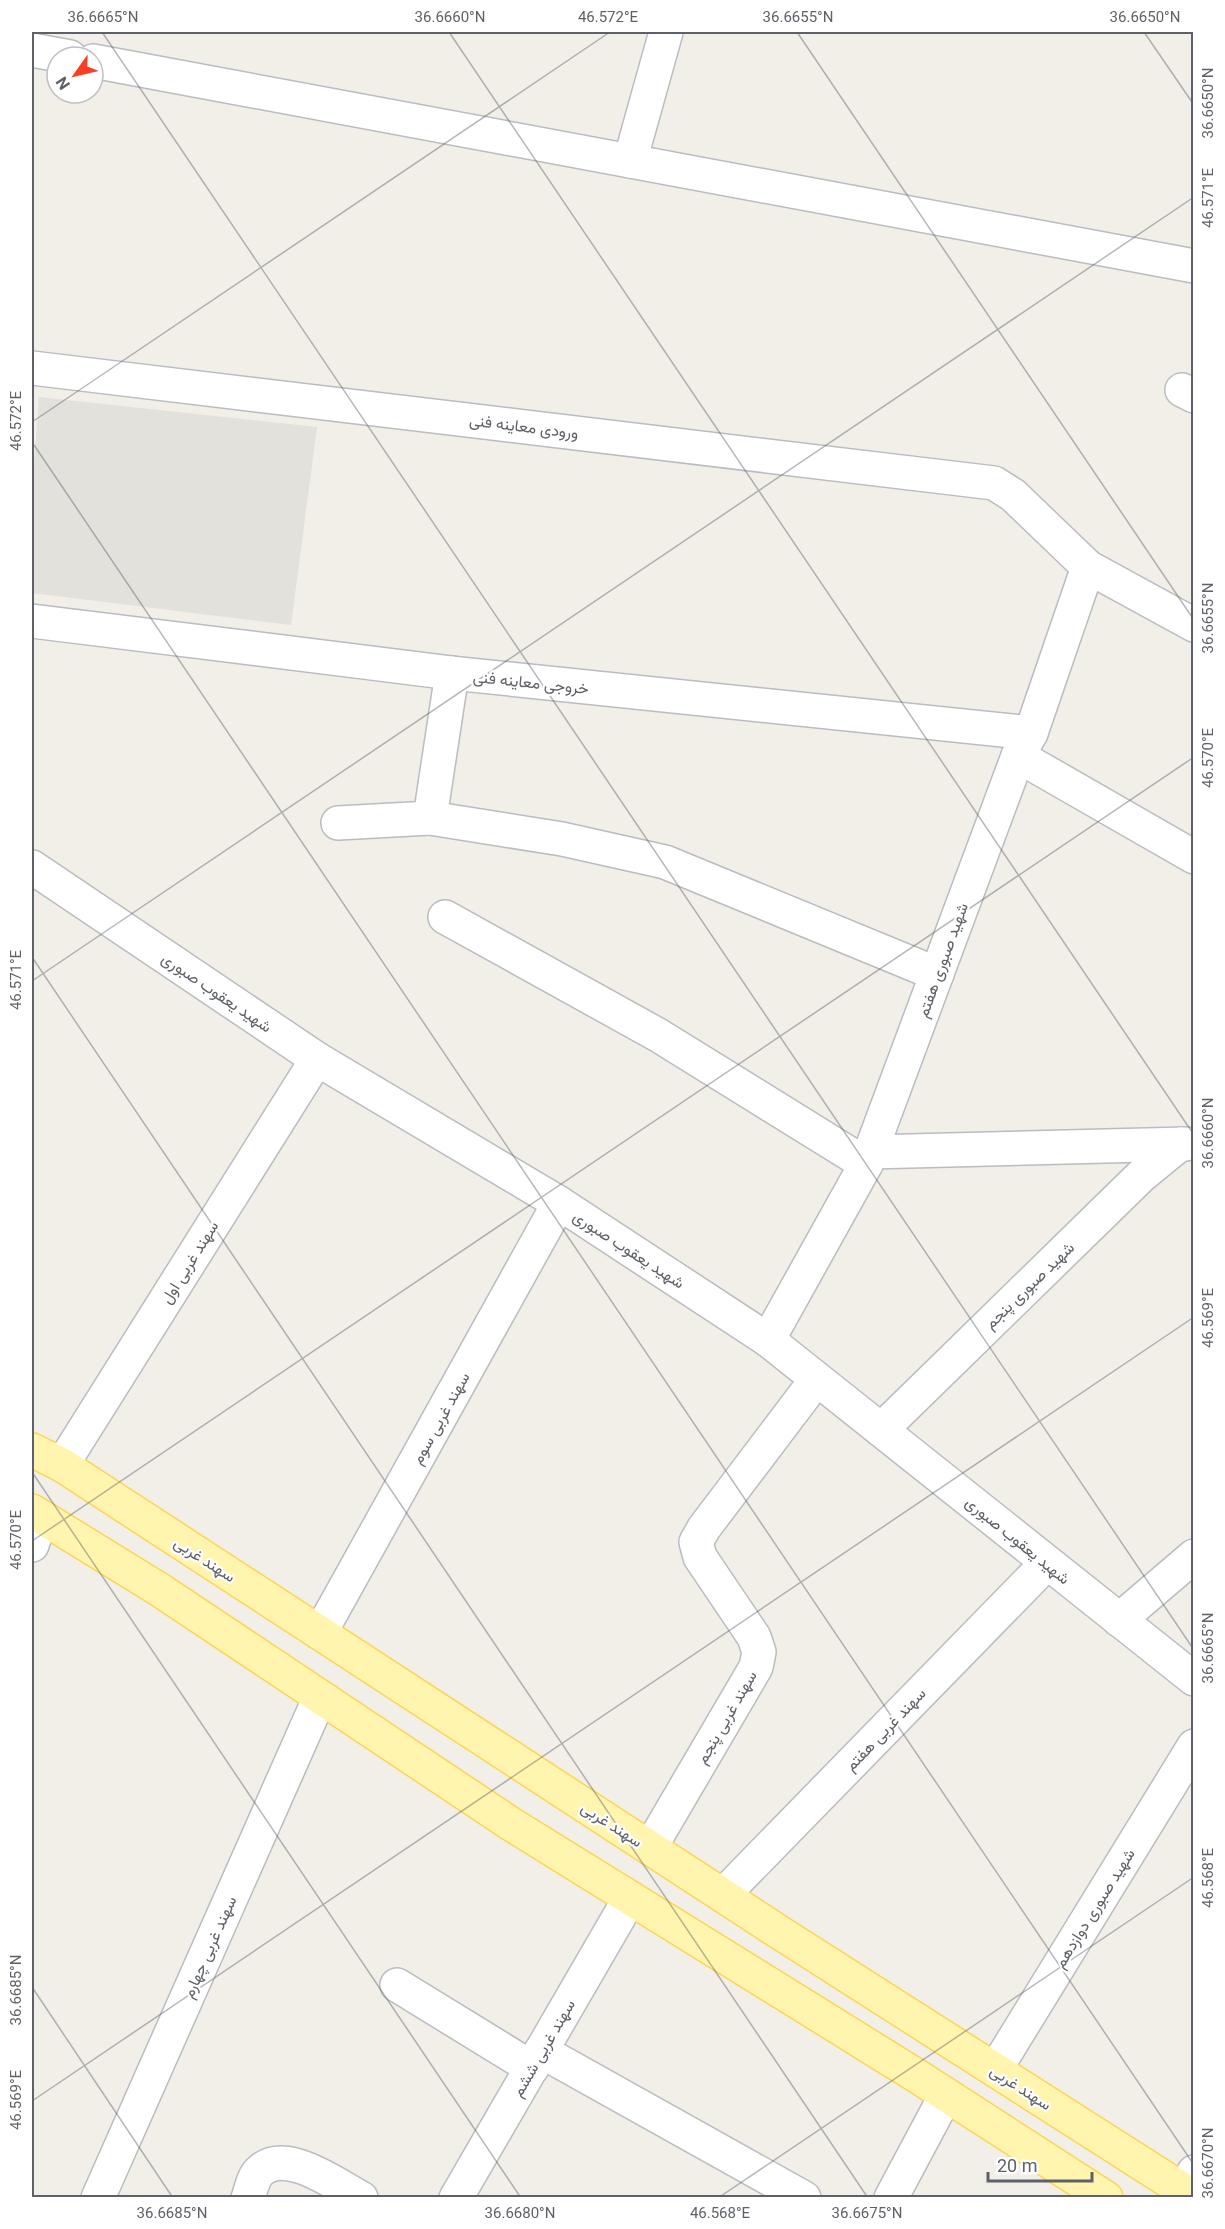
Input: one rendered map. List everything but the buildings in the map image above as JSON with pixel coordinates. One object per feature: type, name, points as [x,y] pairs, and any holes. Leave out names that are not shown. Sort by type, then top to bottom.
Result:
[{"type":"main road","name":"سهند غربی","points":[[32,1450],[62,1465],[995,2070],[1190,2186]]},
{"type":"main road","points":[[35,1524],[160,1590],[511,1824],[946,2095],[1106,2198]]},
{"type":"street","points":[[630,161],[666,32]]},
{"type":"street","points":[[105,63],[1194,266]]},
{"type":"street","name":"ورودی معاینه فنی","points":[[32,368],[972,478],[994,483],[1013,495],[1089,567],[1194,626]]},
{"type":"street","name":"شهید صبوری هفتم","points":[[768,1340],[868,1158],[1089,567]]},
{"type":"street","name":"خروجی معاینه فنی","points":[[32,621],[1024,745]]},
{"type":"street","points":[[430,818],[452,674]]},
{"type":"street","points":[[1024,745],[1194,857]]},
{"type":"street","points":[[338,823],[430,818],[561,839],[665,862],[937,974]]},
{"type":"street","name":"شهید یعقوب صبوری","points":[[32,867],[317,1059],[559,1203],[768,1340],[1194,1679]]},
{"type":"street","points":[[445,917],[658,1035],[868,1158],[1187,1144]]},
{"type":"street","name":"سهند غربی اول","points":[[62,1465],[317,1059]]},
{"type":"street","name":"شهید صبوری پنجم","points":[[881,1430],[1141,1176],[1187,1144]]},
{"type":"street","name":"سهند غربی سوم","points":[[320,1634],[559,1203]]},
{"type":"street","name":"سهند غربی پنجم","points":[[650,1848],[756,1667],[759,1652],[754,1637],[700,1557],[696,1542],[704,1528],[816,1380]]},
{"type":"street","points":[[1119,1620],[1194,1556]]},
{"type":"street","name":"سهند غربی هفتم","points":[[723,1895],[1047,1563]]},
{"type":"street","name":"سهند غربی چهارم","points":[[98,2198],[320,1696]]},
{"type":"street","name":"شهید صبوری دوازدهم","points":[[995,2070],[1194,1746]]},
{"type":"street","name":"سهند غربی ششم","points":[[456,2198],[630,1898]]},
{"type":"street","points":[[397,1985],[804,2198]]},
{"type":"street","points":[[891,2198],[946,2095]]},
{"type":"street","points":[[248,2198],[257,2173],[270,2164],[293,2162],[361,2198]]},
{"type":"shaded area","points":[[39,397],[317,427],[291,625],[32,593],[32,489]]}]
